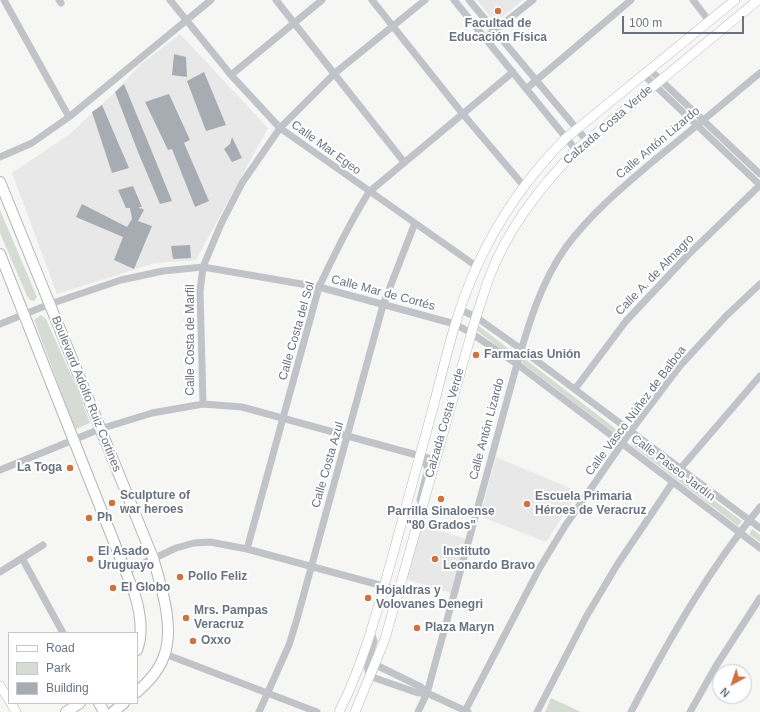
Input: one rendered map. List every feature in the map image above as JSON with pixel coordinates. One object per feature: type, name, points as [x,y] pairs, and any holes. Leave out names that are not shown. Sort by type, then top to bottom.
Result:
[{"type":"main road","name":"Calzada Costa Verde","points":[[339,712],[350,689],[372,633],[455,324],[476,266],[506,212],[523,185],[544,159],[566,138],[735,0]]},
{"type":"main road","name":"Calzada Costa Verde","points":[[355,712],[385,639],[471,333],[491,272],[505,244],[536,196],[557,169],[576,150],[758,0]]},
{"type":"main road","name":"Boulevard Adolfo Ruiz Cortines","points":[[0,182],[153,558],[166,608],[167,630],[165,654],[158,669],[138,691]]},
{"type":"main road","points":[[0,254],[25,313],[127,571],[140,614],[141,631],[138,645]]},
{"type":"main road","points":[[0,686],[8,698]]},
{"type":"main road","points":[[66,712],[78,704]]},
{"type":"main road","points":[[113,712],[123,704]]},
{"type":"street","points":[[4,0],[69,117]]},
{"type":"street","name":"Calle Mar Egeo","points":[[170,0],[231,75],[280,128],[476,266]]},
{"type":"street","points":[[0,158],[32,143],[69,117],[211,0]]},
{"type":"street","points":[[276,0],[404,162]]},
{"type":"street","points":[[231,75],[322,0]]},
{"type":"street","points":[[372,0],[462,113],[523,185]]},
{"type":"street","name":"Calle Costa de Marfil","points":[[203,404],[200,291],[203,267],[220,224],[242,183],[280,128],[335,73],[425,0]]},
{"type":"street","points":[[454,0],[576,150]]},
{"type":"street","points":[[469,0],[587,142]]},
{"type":"street","points":[[485,38],[533,0]]},
{"type":"street","points":[[526,88],[631,0]]},
{"type":"street","points":[[693,0],[709,21]]},
{"type":"street","name":"Calle Costa del Sol","points":[[247,549],[284,419],[319,287],[335,253],[370,192],[462,113],[513,72]]},
{"type":"street","points":[[647,73],[700,123],[760,185]]},
{"type":"street","name":"Calle Antón Lizardo","points":[[418,712],[427,693],[516,364],[545,282],[566,247],[593,216],[620,190],[760,73]]},
{"type":"street","points":[[700,123],[760,174]]},
{"type":"street","name":"Calle A. de Almagro","points":[[575,389],[626,321],[688,255],[760,185]]},
{"type":"street","name":"Calle Costa Azul","points":[[259,712],[269,693],[289,645],[348,437],[383,306],[415,223]]},
{"type":"street","name":"Calle Mar de Cortés","points":[[0,324],[25,313],[121,280],[163,271],[203,267],[319,287],[383,306],[455,324]]},
{"type":"street","name":"Calle Vasco Núñez de Balboa","points":[[466,711],[539,570],[565,526],[630,432],[680,366],[726,316],[760,284]]},
{"type":"street","name":"Calle Paseo Jardín","points":[[461,310],[476,317],[521,349],[760,528]]},
{"type":"street","name":"Calle Paseo Jardín","points":[[455,324],[471,333],[516,364],[760,548]]},
{"type":"street","points":[[680,469],[760,376]]},
{"type":"street","points":[[0,470],[74,439],[152,413],[203,404],[242,407],[435,460]]},
{"type":"street","points":[[420,456],[428,468],[420,500],[422,505]]},
{"type":"street","points":[[537,712],[586,617],[617,565],[673,482]]},
{"type":"street","points":[[631,712],[688,610],[749,520],[760,507]]},
{"type":"street","points":[[127,571],[153,558],[194,543],[210,542],[247,549],[398,590]]},
{"type":"street","points":[[0,572],[43,545]]},
{"type":"street","points":[[22,558],[63,632]]},
{"type":"street","points":[[690,712],[716,666],[760,598]]},
{"type":"street","points":[[372,633],[374,641],[367,664],[369,676],[418,693],[427,693]]},
{"type":"street","points":[[165,654],[318,712]]},
{"type":"street","points":[[374,664],[421,687],[427,693],[466,711]]},
{"type":"shaded area","name":"Facultad de Educación Física","points":[[477,0],[523,0],[495,23]]},
{"type":"shaded area","points":[[180,34],[268,128],[196,260],[155,263],[57,294],[12,173],[70,134],[115,92],[140,65]]},
{"type":"shaded area","name":"Escuela Primaria Héroes de Veracruz","points":[[496,457],[579,492],[546,542],[480,516]]},
{"type":"shaded area","name":"Instituto Leonardo Bravo","points":[[417,523],[469,540],[454,594],[402,578]]},
{"type":"green space","points":[[0,210],[37,297],[34,301],[30,300],[27,296],[0,233]]},
{"type":"green space","points":[[41,315],[46,319],[79,393],[90,423],[76,429],[34,320]]},
{"type":"green space","points":[[475,326],[479,326],[509,349],[510,352],[506,353],[476,330]]},
{"type":"green space","points":[[521,359],[525,359],[616,429],[617,432],[613,432],[522,363]]},
{"type":"green space","points":[[633,441],[742,521],[738,526],[630,444]]},
{"type":"green space","points":[[752,529],[760,535],[760,542],[749,534]]},
{"type":"green space","points":[[551,698],[581,712],[545,712]]},
{"type":"building","points":[[174,54],[186,57],[187,77],[172,75]]},
{"type":"building","points":[[204,72],[226,125],[206,131],[187,81]]},
{"type":"building","points":[[124,84],[172,201],[160,204],[138,152],[115,92]]},
{"type":"building","points":[[169,94],[190,140],[184,143],[209,201],[195,207],[172,149],[168,150],[145,102]]},
{"type":"building","points":[[102,105],[129,168],[112,173],[92,112]]},
{"type":"building","points":[[232,137],[242,158],[232,162],[224,149],[230,144]]},
{"type":"building","points":[[133,186],[142,207],[139,207],[140,209],[141,208],[144,210],[138,221],[152,226],[134,269],[114,260],[123,237],[76,217],[82,204],[127,227],[132,219],[130,208],[126,208],[118,190]]},
{"type":"building","points":[[190,245],[191,258],[173,259],[171,246]]},
{"type":"place","name":"Facultad de Educación Física","points":[[498,11]]},
{"type":"place","name":"Farmacias Unión","points":[[476,355]]},
{"type":"place","name":"La Toga","points":[[70,468]]},
{"type":"place","name":"Parrilla Sinaloense \"80 Grados\"","points":[[441,499]]},
{"type":"place","name":"Sculpture of war heroes","points":[[112,503]]},
{"type":"place","name":"Escuela Primaria Héroes de Veracruz","points":[[527,504]]},
{"type":"place","name":"Ph","points":[[89,518]]},
{"type":"place","name":"El Asado Uruguayo","points":[[90,559]]},
{"type":"place","name":"Instituto Leonardo Bravo","points":[[435,559]]},
{"type":"place","name":"Pollo Feliz","points":[[180,577]]},
{"type":"place","name":"El Globo","points":[[113,588]]},
{"type":"place","name":"Hojaldras y Volovanes Denegri","points":[[368,598]]},
{"type":"place","name":"Mrs. Pampas Veracruz","points":[[186,618]]},
{"type":"place","name":"Plaza Maryn","points":[[417,628]]},
{"type":"place","name":"Oxxo","points":[[193,641]]}]
